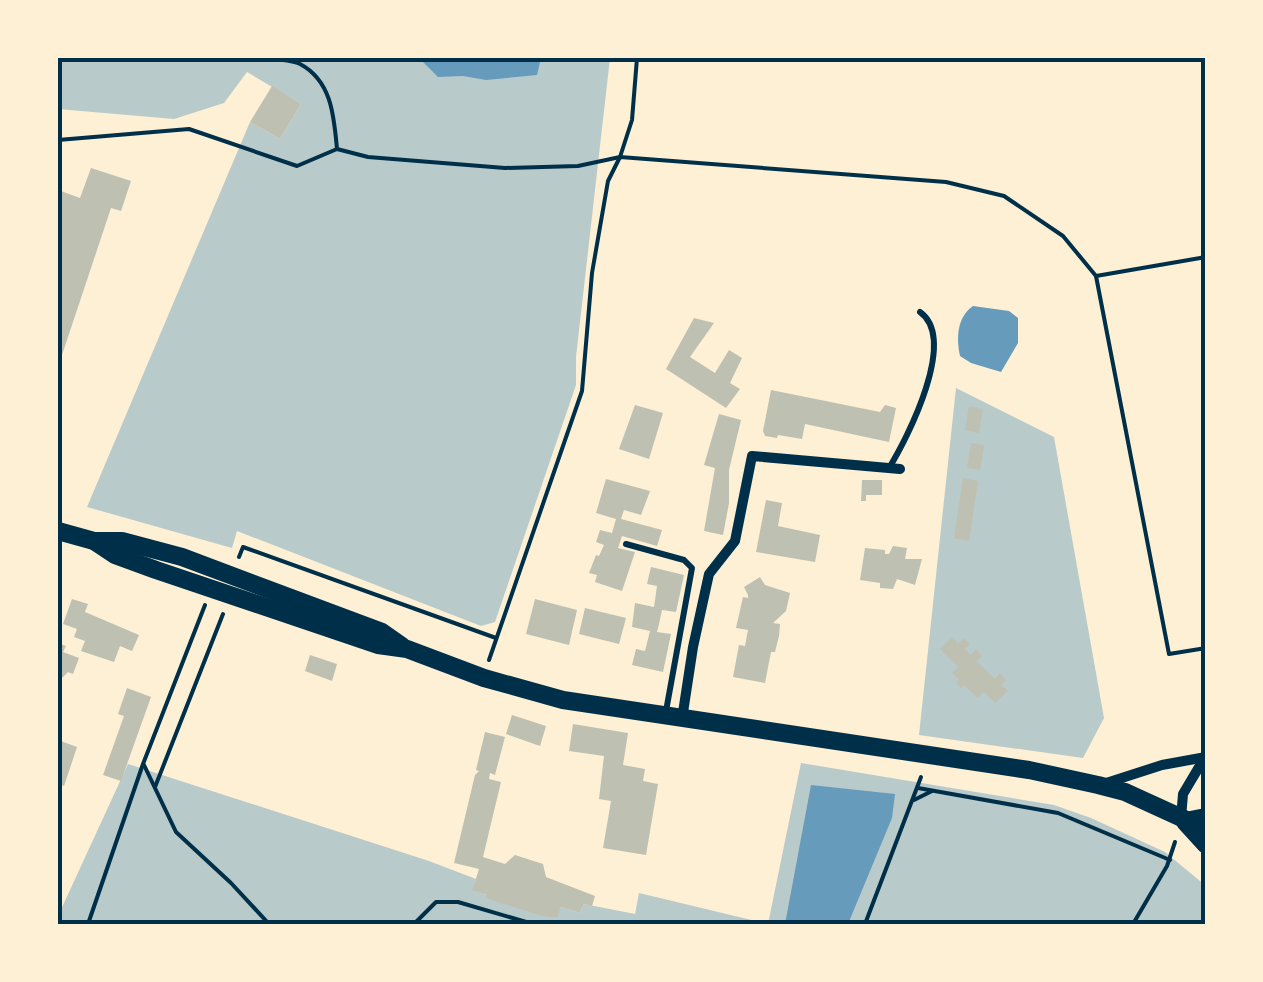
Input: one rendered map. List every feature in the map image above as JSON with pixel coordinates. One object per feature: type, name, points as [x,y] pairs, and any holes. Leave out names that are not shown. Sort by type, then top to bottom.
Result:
[{"type":"street","points":[[673,719],[710,574],[734,541],[752,456],[894,468]]},
{"type":"street","points":[[58,531],[94,541],[122,541],[234,575],[382,632],[407,649],[484,678],[563,700],[1028,770],[1125,792],[1206,829]]},
{"type":"street","points":[[1098,786],[1205,757]]},
{"type":"street","points":[[1205,757],[1182,794],[1181,818],[1206,845]]},
{"type":"street","points":[[1181,818],[1206,814]]},
{"type":"lane","points":[[894,468],[926,387],[935,337],[931,322],[920,312]]},
{"type":"lane","points":[[626,544],[684,560],[692,568],[673,719]]},
{"type":"path","points":[[259,58],[298,63],[325,86],[337,150]]},
{"type":"path","points":[[484,678],[582,391],[592,272],[608,181],[632,120],[637,58]]},
{"type":"path","points":[[58,140],[189,130],[298,166],[337,150],[368,157],[505,168],[578,166],[620,157],[946,182],[1004,196],[1063,236],[1096,276],[1169,654],[1206,648]]},
{"type":"path","points":[[1096,276],[1206,256]]},
{"type":"path","points":[[239,558],[243,547],[496,638]]},
{"type":"path","points":[[88,924],[143,764],[207,602]]},
{"type":"path","points":[[155,787],[225,608]]},
{"type":"path","points":[[143,764],[176,832],[269,924]]},
{"type":"path","points":[[865,924],[921,778]]},
{"type":"path","points":[[918,788],[1058,812],[1170,860]]},
{"type":"path","points":[[914,800],[932,791]]},
{"type":"path","points":[[1133,924],[1173,850]]},
{"type":"path","points":[[414,924],[436,902],[458,902],[533,924]]},
{"type":"shaded area","points":[[58,58],[610,58],[576,385],[495,622],[481,626],[237,531],[232,548],[87,507],[250,122],[280,139],[301,104],[247,72],[224,103],[174,119],[58,109]]},
{"type":"shaded area","points":[[956,388],[1054,437],[1104,718],[1083,758],[919,735]]},
{"type":"shaded area","points":[[801,763],[1054,805],[1165,852],[1206,886],[1205,924],[768,924]]},
{"type":"shaded area","points":[[128,764],[429,861],[476,879],[473,891],[487,898],[556,918],[561,907],[580,913],[584,904],[635,914],[639,893],[768,924],[58,924],[58,916]]},
{"type":"water","points":[[419,58],[541,58],[537,75],[486,80],[438,77]]},
{"type":"water","points":[[973,306],[1009,311],[1018,318],[1018,343],[1001,372],[960,356],[959,328]]},
{"type":"water","points":[[811,785],[895,794],[892,818],[848,924],[785,924]]},
{"type":"building","points":[[272,86],[301,104],[280,139],[250,122]]},
{"type":"building","points":[[91,168],[131,181],[121,211],[111,208],[58,367],[58,190],[80,198]]},
{"type":"building","points":[[694,318],[714,323],[690,357],[715,373],[729,350],[742,358],[730,383],[740,389],[726,408],[666,369]]},
{"type":"building","points":[[771,390],[880,412],[885,405],[896,408],[889,442],[805,424],[802,439],[765,436]]},
{"type":"building","points":[[635,405],[663,413],[649,459],[619,449]]},
{"type":"building","points":[[969,406],[983,409],[979,433],[965,430]]},
{"type":"building","points":[[719,414],[741,420],[729,470],[729,503],[723,535],[704,531],[715,468],[704,465]]},
{"type":"building","points":[[971,443],[984,445],[980,470],[967,468]]},
{"type":"building","points":[[963,478],[978,481],[969,541],[954,538]]},
{"type":"building","points":[[606,479],[650,491],[641,515],[624,510],[621,519],[662,530],[657,546],[622,536],[618,548],[635,552],[622,591],[595,582],[597,575],[589,573],[604,545],[596,542],[600,530],[612,533],[616,519],[596,513]]},
{"type":"building","points":[[862,480],[882,480],[882,495],[866,495],[866,501],[861,501]]},
{"type":"building","points":[[766,500],[782,503],[778,526],[820,535],[815,562],[756,552]]},
{"type":"building","points":[[893,546],[907,548],[905,559],[922,559],[915,585],[897,579],[893,589],[880,588],[880,583],[860,580],[865,548],[889,554]]},
{"type":"building","points":[[651,567],[684,575],[676,612],[662,610],[657,632],[671,634],[663,672],[632,665],[636,649],[645,651],[650,631],[632,627],[635,603],[654,607],[657,586],[647,584]]},
{"type":"building","points":[[760,577],[765,585],[790,593],[786,611],[773,623],[780,624],[779,636],[775,652],[771,652],[765,683],[733,677],[739,645],[745,646],[748,630],[736,628],[743,597],[748,598],[744,587]]},
{"type":"building","points":[[72,599],[88,604],[85,612],[139,635],[132,651],[120,646],[114,662],[81,651],[85,641],[74,637],[77,629],[63,624]]},
{"type":"building","points":[[535,599],[577,610],[569,645],[526,634]]},
{"type":"building","points":[[585,608],[626,618],[619,644],[579,634]]},
{"type":"building","points":[[952,637],[958,644],[964,638],[970,644],[965,649],[970,655],[976,649],[982,656],[976,661],[995,679],[1000,673],[1006,680],[1001,685],[1008,691],[995,703],[984,692],[978,698],[956,682],[959,679],[952,673],[958,667],[940,649]]},
{"type":"building","points":[[58,643],[66,646],[63,652],[79,658],[73,674],[68,672],[58,682]]},
{"type":"building","points":[[310,655],[337,664],[332,681],[305,671]]},
{"type":"building","points":[[127,688],[151,697],[121,781],[103,775],[124,716],[118,714]]},
{"type":"building","points":[[512,715],[546,726],[540,746],[506,734]]},
{"type":"building","points":[[573,724],[628,733],[623,765],[645,769],[643,781],[658,784],[646,855],[603,848],[611,801],[599,799],[604,756],[569,751]]},
{"type":"building","points":[[485,732],[505,737],[495,775],[490,773],[489,779],[501,782],[483,857],[505,864],[515,855],[543,864],[546,877],[595,896],[592,906],[584,904],[580,913],[561,907],[557,918],[542,916],[486,898],[487,895],[472,891],[479,869],[454,863],[479,771],[476,770]]},
{"type":"building","points":[[58,740],[77,747],[64,786],[58,784]]}]
